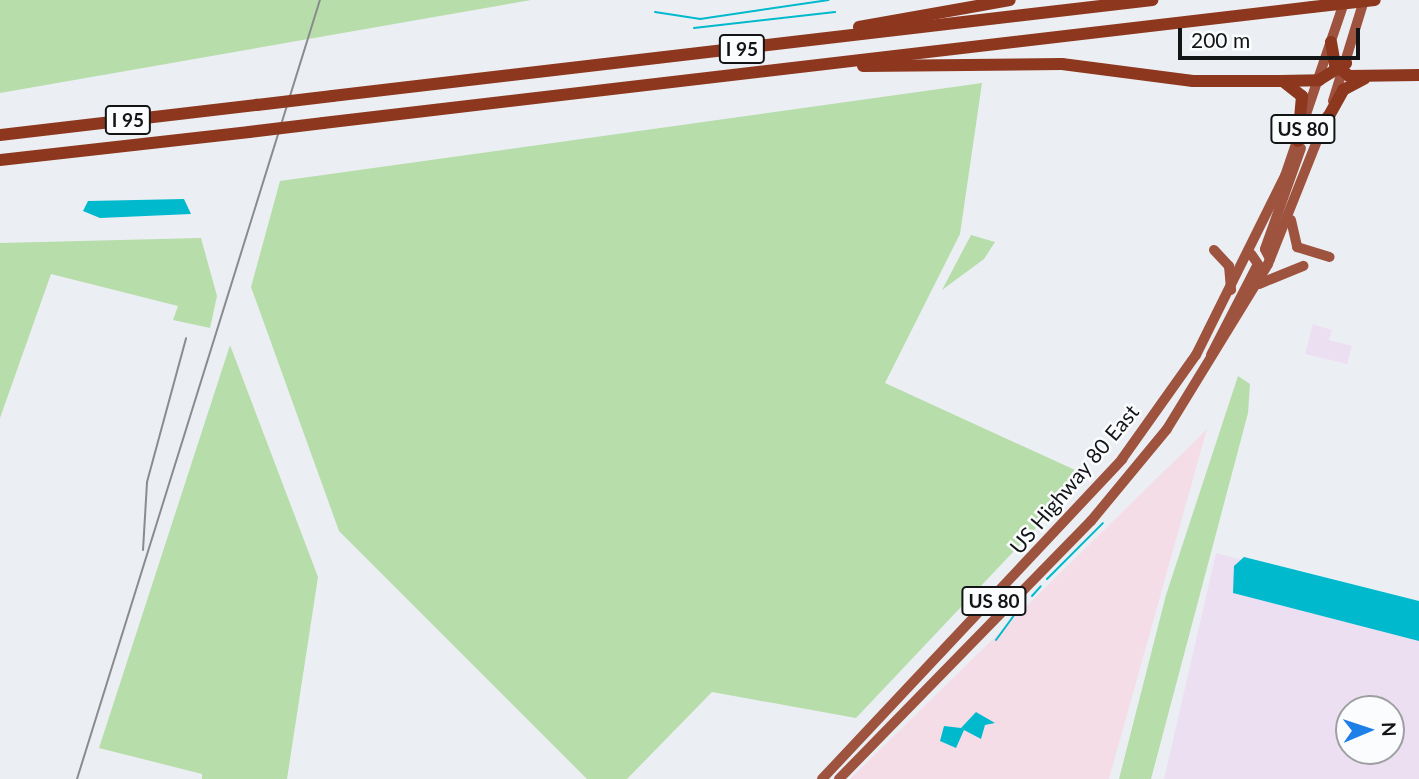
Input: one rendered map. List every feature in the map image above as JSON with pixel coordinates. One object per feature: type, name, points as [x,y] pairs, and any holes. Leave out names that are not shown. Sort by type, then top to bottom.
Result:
[{"type":"highway","points":[[775,45],[1010,0]]},
{"type":"highway","name":"I 95","points":[[0,135],[1152,0]]},
{"type":"highway","name":"I 95","points":[[0,160],[1375,0]]},
{"type":"highway","points":[[1331,42],[1342,69]]},
{"type":"highway","points":[[814,66],[1062,64],[1193,81],[1319,80],[1342,69],[1374,77],[1419,75]]},
{"type":"highway","points":[[1325,123],[1342,90],[1374,77]]},
{"type":"highway","points":[[1280,81],[1302,96],[1298,141]]},
{"type":"main road","name":"US Highway 80 East","points":[[822,779],[1122,459],[1231,294],[1251,254],[1298,141],[1345,0]]},
{"type":"main road","name":"US Highway 80 East","points":[[839,779],[1091,521],[1195,391],[1257,285],[1293,211],[1325,123],[1364,0]]},
{"type":"main road","points":[[1270,260],[1265,248],[1296,173],[1309,111]]},
{"type":"main road","points":[[1293,211],[1289,227],[1297,247],[1330,257]]},
{"type":"main road","points":[[1214,250],[1229,266],[1231,294]]},
{"type":"main road","points":[[1195,391],[1258,264],[1251,254]]},
{"type":"main road","points":[[1257,285],[1273,273],[1303,266]]},
{"type":"shaded area","points":[[1313,324],[1332,330],[1329,340],[1352,346],[1347,364],[1305,354]]},
{"type":"shaded area","points":[[1207,429],[1109,779],[850,779],[1000,632]]},
{"type":"shaded area","points":[[1216,553],[1419,607],[1419,779],[1164,779]]},
{"type":"green space","points":[[0,0],[531,0],[0,93]]},
{"type":"green space","points":[[982,83],[960,234],[885,383],[1086,475],[856,718],[712,692],[627,779],[587,779],[339,531],[251,287],[280,181]]},
{"type":"green space","points":[[971,235],[995,242],[984,259],[942,290]]},
{"type":"green space","points":[[201,238],[217,296],[210,328],[173,320],[178,306],[51,274],[0,418],[0,243]]},
{"type":"green space","points":[[230,345],[318,577],[287,779],[202,779],[202,774],[99,748]]},
{"type":"green space","points":[[1238,376],[1250,384],[1248,413],[1151,779],[1119,779],[1166,595]]},
{"type":"water","points":[[184,199],[191,214],[100,218],[83,211],[88,201]]},
{"type":"water","points":[[1244,557],[1419,601],[1419,641],[1233,593],[1234,566]]},
{"type":"water","points":[[976,712],[995,723],[985,725],[981,739],[964,730],[956,748],[940,741],[944,726],[961,728]]},
{"type":"waterway","points":[[655,12],[700,19],[829,0]]},
{"type":"waterway","points":[[694,28],[835,12]]},
{"type":"waterway","points":[[1047,579],[1103,523]]},
{"type":"waterway","points":[[1032,596],[1041,586]]},
{"type":"waterway","points":[[996,640],[1023,603]]},
{"type":"railway","points":[[77,779],[320,0]]},
{"type":"railway","points":[[143,550],[147,482],[186,338]]}]
